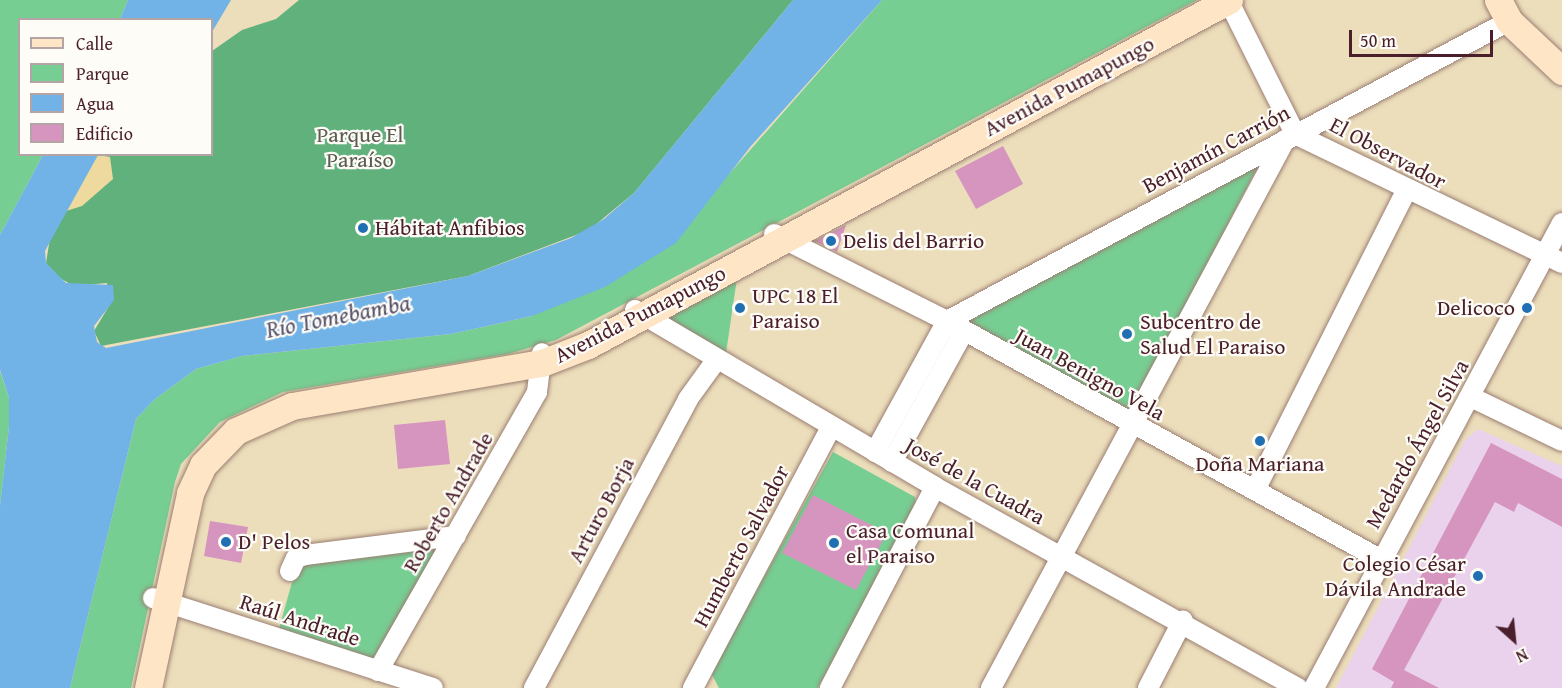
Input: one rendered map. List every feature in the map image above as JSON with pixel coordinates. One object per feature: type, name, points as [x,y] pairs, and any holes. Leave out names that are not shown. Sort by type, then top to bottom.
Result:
[{"type":"main road","name":"Avenida Pumapungo","points":[[148,688],[159,600],[190,493],[202,465],[236,431],[292,406],[542,358],[638,313],[777,237],[1229,0]]},
{"type":"main road","points":[[1503,10],[1562,71]]},
{"type":"street","name":"El Observador","points":[[1229,0],[1290,137],[1553,259]]},
{"type":"street","name":"Benjamín Carrión","points":[[947,321],[1290,137],[1503,10]]},
{"type":"street","points":[[991,688],[1059,554],[1290,137]]},
{"type":"street","points":[[1255,490],[1406,191]]},
{"type":"street","name":"Medardo Ángel Silva","points":[[1314,688],[1471,397],[1553,259],[1562,223]]},
{"type":"street","name":"Juan Benigno Vela","points":[[777,237],[947,321],[1131,427],[1255,490],[1382,560]]},
{"type":"street","name":"José de la Cuadra","points":[[638,313],[935,487],[1183,620],[1298,688]]},
{"type":"street","points":[[875,452],[947,321]]},
{"type":"street","points":[[892,462],[964,331]]},
{"type":"street","name":"Roberto Andrade","points":[[378,671],[537,392],[542,358]]},
{"type":"street","name":"Arturo Borja","points":[[534,688],[688,399],[717,359]]},
{"type":"street","points":[[1471,397],[1562,441]]},
{"type":"street","name":"Humberto Salvador","points":[[693,688],[831,427]]},
{"type":"street","points":[[830,688],[935,487]]},
{"type":"street","points":[[290,571],[296,558],[305,555],[456,536]]},
{"type":"street","name":"Raúl Andrade","points":[[159,600],[433,688]]},
{"type":"street","points":[[1148,688],[1183,620]]},
{"type":"shaded area","name":"Colegio César Dávila Andrade","points":[[1478,429],[1562,466],[1562,688],[1336,688],[1465,440]]},
{"type":"green space","points":[[0,0],[128,0],[120,18],[18,18],[18,156],[42,156],[0,235]]},
{"type":"green space","name":"Parque El Paraíso","points":[[299,0],[793,0],[634,193],[589,230],[468,276],[101,346],[94,331],[109,306],[107,283],[74,286],[56,276],[46,263],[51,232],[97,156],[213,156],[213,50],[242,30],[276,19]]},
{"type":"green space","points":[[882,0],[1197,0],[556,340],[508,354],[283,392],[220,422],[181,464],[175,482],[131,688],[70,688],[136,419],[155,399],[196,369],[242,356],[451,334],[532,316],[716,189]]},
{"type":"green space","points":[[1258,166],[1131,410],[964,323]]},
{"type":"green space","points":[[737,278],[725,360],[671,330],[664,315]]},
{"type":"green space","points":[[0,371],[9,398],[9,426],[0,506]]},
{"type":"green space","points":[[833,452],[915,497],[916,505],[818,688],[719,688],[711,673]]},
{"type":"green space","points":[[440,543],[373,661],[278,632],[298,561]]},
{"type":"sand","points":[[97,156],[110,157],[113,179],[82,206],[63,212]]},
{"type":"water","points":[[128,0],[231,0],[213,30],[213,18],[120,18]]},
{"type":"water","name":"Río Tomebamba","points":[[793,0],[882,0],[751,146],[676,243],[605,287],[532,316],[451,334],[242,356],[196,369],[155,399],[136,419],[70,688],[0,688],[0,506],[9,426],[9,398],[0,370],[0,235],[42,156],[97,156],[45,251],[46,263],[66,283],[113,285],[114,300],[94,326],[97,342],[106,348],[468,276],[571,238],[604,219],[634,193]]},
{"type":"building","points":[[1003,146],[1023,184],[976,209],[955,171]]},
{"type":"building","name":"Delis del Barrio","points":[[846,225],[837,252],[815,241],[824,236]]},
{"type":"building","points":[[445,420],[450,464],[398,469],[394,425]]},
{"type":"building","points":[[1491,443],[1562,479],[1562,527],[1518,503],[1514,512],[1495,502],[1404,670],[1439,688],[1391,688],[1394,682],[1372,669]]},
{"type":"building","name":"Casa Comunal el Paraiso","points":[[813,495],[887,533],[856,590],[782,553]]},
{"type":"building","name":"D' Pelos","points":[[210,521],[248,527],[241,563],[204,556]]},
{"type":"place","name":"Hábitat Anfibios","points":[[363,228]]},
{"type":"place","name":"Delis del Barrio","points":[[831,241]]},
{"type":"place","name":"UPC 18 El Paraiso","points":[[740,308]]},
{"type":"place","name":"Delicoco","points":[[1527,308]]},
{"type":"place","name":"Subcentro de Salud El Paraiso","points":[[1127,334]]},
{"type":"place","name":"Doña Mariana","points":[[1260,441]]},
{"type":"place","name":"D' Pelos","points":[[226,542]]},
{"type":"place","name":"Casa Comunal el Paraiso","points":[[834,543]]},
{"type":"place","name":"Colegio César Dávila Andrade","points":[[1478,576]]}]
